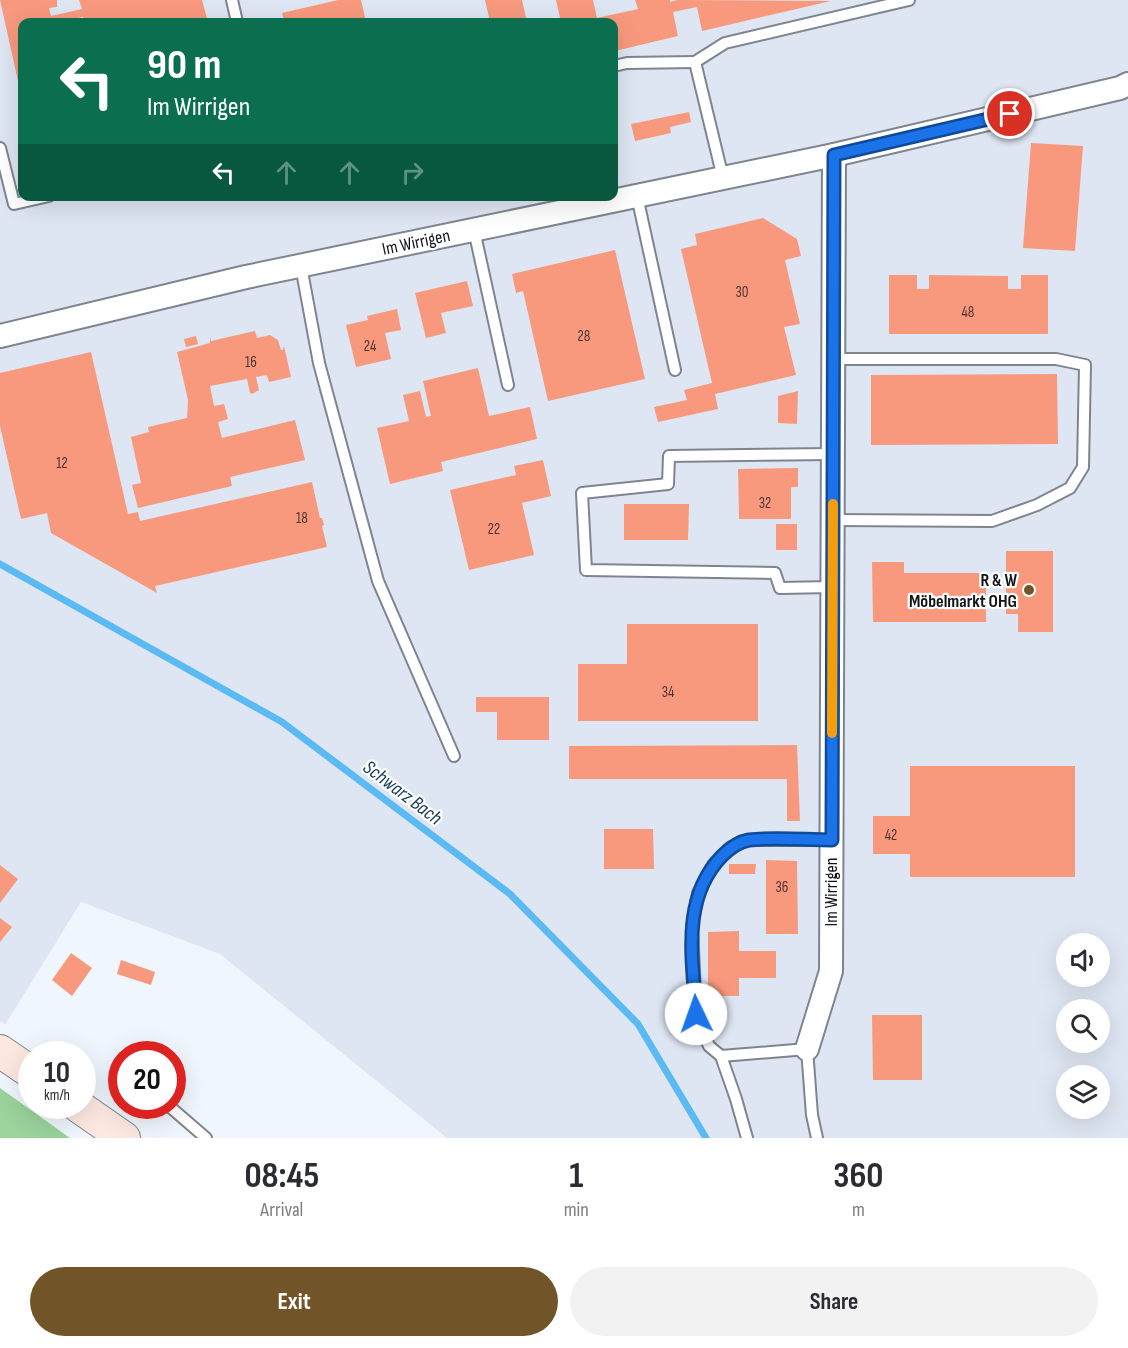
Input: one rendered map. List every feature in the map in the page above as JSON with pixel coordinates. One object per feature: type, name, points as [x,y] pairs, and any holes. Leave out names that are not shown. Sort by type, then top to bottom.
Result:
[{"type":"street","name":"Im Wirrigen","points":[[618,200],[834,155],[1120,88],[1128,84]]},
{"type":"street","name":"Im Wirrigen","points":[[807,1049],[831,971],[834,155]]},
{"type":"street","name":"Im Wirrigen","points":[[0,336],[246,277],[613,201]]},
{"type":"street","points":[[0,1050],[18,1063]]},
{"type":"street","points":[[96,1119],[124,1138]]},
{"type":"lane","points":[[232,0],[236,18]]},
{"type":"lane","points":[[618,65],[695,62],[725,43],[909,0]]},
{"type":"lane","points":[[695,62],[723,178]]},
{"type":"lane","points":[[0,148],[14,204],[27,201]]},
{"type":"lane","points":[[637,196],[675,370]]},
{"type":"lane","points":[[474,230],[508,385]]},
{"type":"lane","points":[[300,266],[319,363],[378,581],[454,756]]},
{"type":"lane","points":[[833,359],[1056,359],[1085,365],[1083,467],[1070,488],[1037,505],[992,521],[833,520]]},
{"type":"lane","points":[[832,587],[780,588],[775,573],[586,570],[582,493],[668,484],[669,456],[833,454]]},
{"type":"lane","points":[[747,1138],[721,1056],[709,1046],[696,1014],[692,927],[698,893],[713,865],[731,847],[747,840],[832,840]]},
{"type":"lane","points":[[721,1056],[807,1049],[812,1115],[817,1138]]},
{"type":"lane","points":[[184,1119],[206,1138]]},
{"type":"shaded area","points":[[0,0],[1128,0],[1128,1138],[447,1138],[220,954],[81,902],[5,1025],[0,1021]]},
{"type":"green space","points":[[0,1088],[18,1101],[18,1119],[43,1119],[70,1138],[0,1138]]},
{"type":"building","points":[[0,0],[57,0],[57,7],[49,8],[51,16],[82,9],[79,0],[202,0],[207,18],[18,18],[18,81]]},
{"type":"building","points":[[338,0],[361,0],[365,18],[283,18],[282,13]]},
{"type":"building","points":[[485,0],[522,0],[526,18],[489,18]]},
{"type":"building","points":[[556,0],[593,0],[597,18],[560,18]]},
{"type":"building","points":[[635,0],[670,0],[670,2],[677,0],[831,1],[702,31],[697,7],[673,12],[678,36],[618,50],[618,18],[597,18],[638,9]]},
{"type":"building","points":[[689,112],[691,122],[670,127],[671,133],[635,141],[631,124]]},
{"type":"building","points":[[1031,143],[1083,146],[1075,251],[1023,248]]},
{"type":"building","points":[[763,218],[797,239],[801,256],[785,260],[800,324],[784,327],[796,375],[715,394],[718,409],[658,422],[654,407],[687,400],[684,390],[712,383],[681,249],[697,245],[695,234]]},
{"type":"building","points":[[615,250],[645,379],[548,401],[523,291],[516,293],[512,274]]},
{"type":"building","points":[[889,275],[917,275],[917,289],[929,289],[929,275],[1008,276],[1008,289],[1021,289],[1021,275],[1048,275],[1048,334],[889,334]]},
{"type":"building","points":[[467,281],[473,306],[441,313],[446,333],[426,338],[415,293]]},
{"type":"building","points":[[397,309],[401,330],[385,333],[391,359],[356,367],[346,325],[368,320],[367,316]]},
{"type":"building","points":[[255,331],[257,338],[270,335],[278,340],[281,350],[284,346],[291,377],[269,382],[267,375],[256,377],[259,390],[252,394],[247,379],[210,386],[214,406],[224,404],[228,419],[218,422],[222,438],[295,420],[305,460],[230,477],[232,486],[138,508],[132,485],[141,483],[131,437],[149,432],[148,427],[187,418],[188,400],[177,352],[210,343],[210,337],[211,341]]},
{"type":"building","points":[[196,336],[198,344],[186,347],[184,339]]},
{"type":"building","points":[[91,352],[128,514],[138,512],[140,521],[312,482],[320,518],[324,525],[322,526],[327,547],[155,586],[157,593],[51,533],[47,513],[21,519],[0,426],[0,373]]},
{"type":"building","points":[[478,368],[489,416],[530,407],[537,439],[441,462],[443,471],[390,484],[377,428],[409,421],[403,395],[420,391],[426,417],[431,416],[423,381]]},
{"type":"building","points":[[1057,374],[1058,444],[871,445],[871,375]]},
{"type":"building","points":[[798,391],[797,424],[778,423],[778,396]]},
{"type":"building","points":[[543,460],[551,496],[522,503],[534,555],[469,570],[450,490],[516,475],[514,466]]},
{"type":"building","points":[[798,468],[798,487],[791,487],[791,519],[739,519],[738,469]]},
{"type":"building","points":[[624,504],[689,504],[688,540],[624,540]]},
{"type":"building","points":[[776,524],[797,524],[797,550],[776,550]]},
{"type":"building","points":[[1006,551],[1053,551],[1053,632],[1018,632],[1018,614],[1006,614]]},
{"type":"building","points":[[872,562],[904,562],[904,573],[986,573],[986,622],[873,622]]},
{"type":"building","points":[[627,624],[758,624],[758,721],[578,721],[578,664],[627,664]]},
{"type":"building","points":[[476,697],[549,697],[549,740],[497,740],[497,712],[476,712]]},
{"type":"building","points":[[797,745],[800,821],[787,821],[787,779],[569,779],[569,746]]},
{"type":"building","points":[[910,766],[1075,766],[1075,877],[910,877],[910,854],[873,854],[873,816],[910,816]]},
{"type":"building","points":[[604,829],[653,829],[654,869],[604,869]]},
{"type":"building","points":[[766,860],[797,861],[798,934],[766,934]]},
{"type":"building","points":[[729,864],[756,864],[755,874],[729,874]]},
{"type":"building","points":[[0,865],[18,879],[0,903]]},
{"type":"building","points":[[0,918],[12,927],[0,942]]},
{"type":"building","points":[[739,931],[739,951],[776,951],[776,978],[739,978],[739,996],[708,996],[708,932]]},
{"type":"building","points":[[71,953],[92,968],[72,996],[52,980]]},
{"type":"building","points":[[121,960],[155,972],[151,985],[117,974]]},
{"type":"building","points":[[872,1015],[922,1015],[922,1080],[873,1080]]},
{"type":"waterway","name":"Schwarz Bach","points":[[0,564],[282,722],[510,894],[638,1024],[706,1138]]},
{"type":"slow traffic","points":[[832,733],[833,504]]},
{"type":"place","name":"R & W Möbelmarkt OHG","points":[[1029,590]]},
{"type":"route","points":[[696,1014],[692,927],[698,893],[713,865],[731,847],[747,840],[832,840],[834,155],[1010,114]]}]
